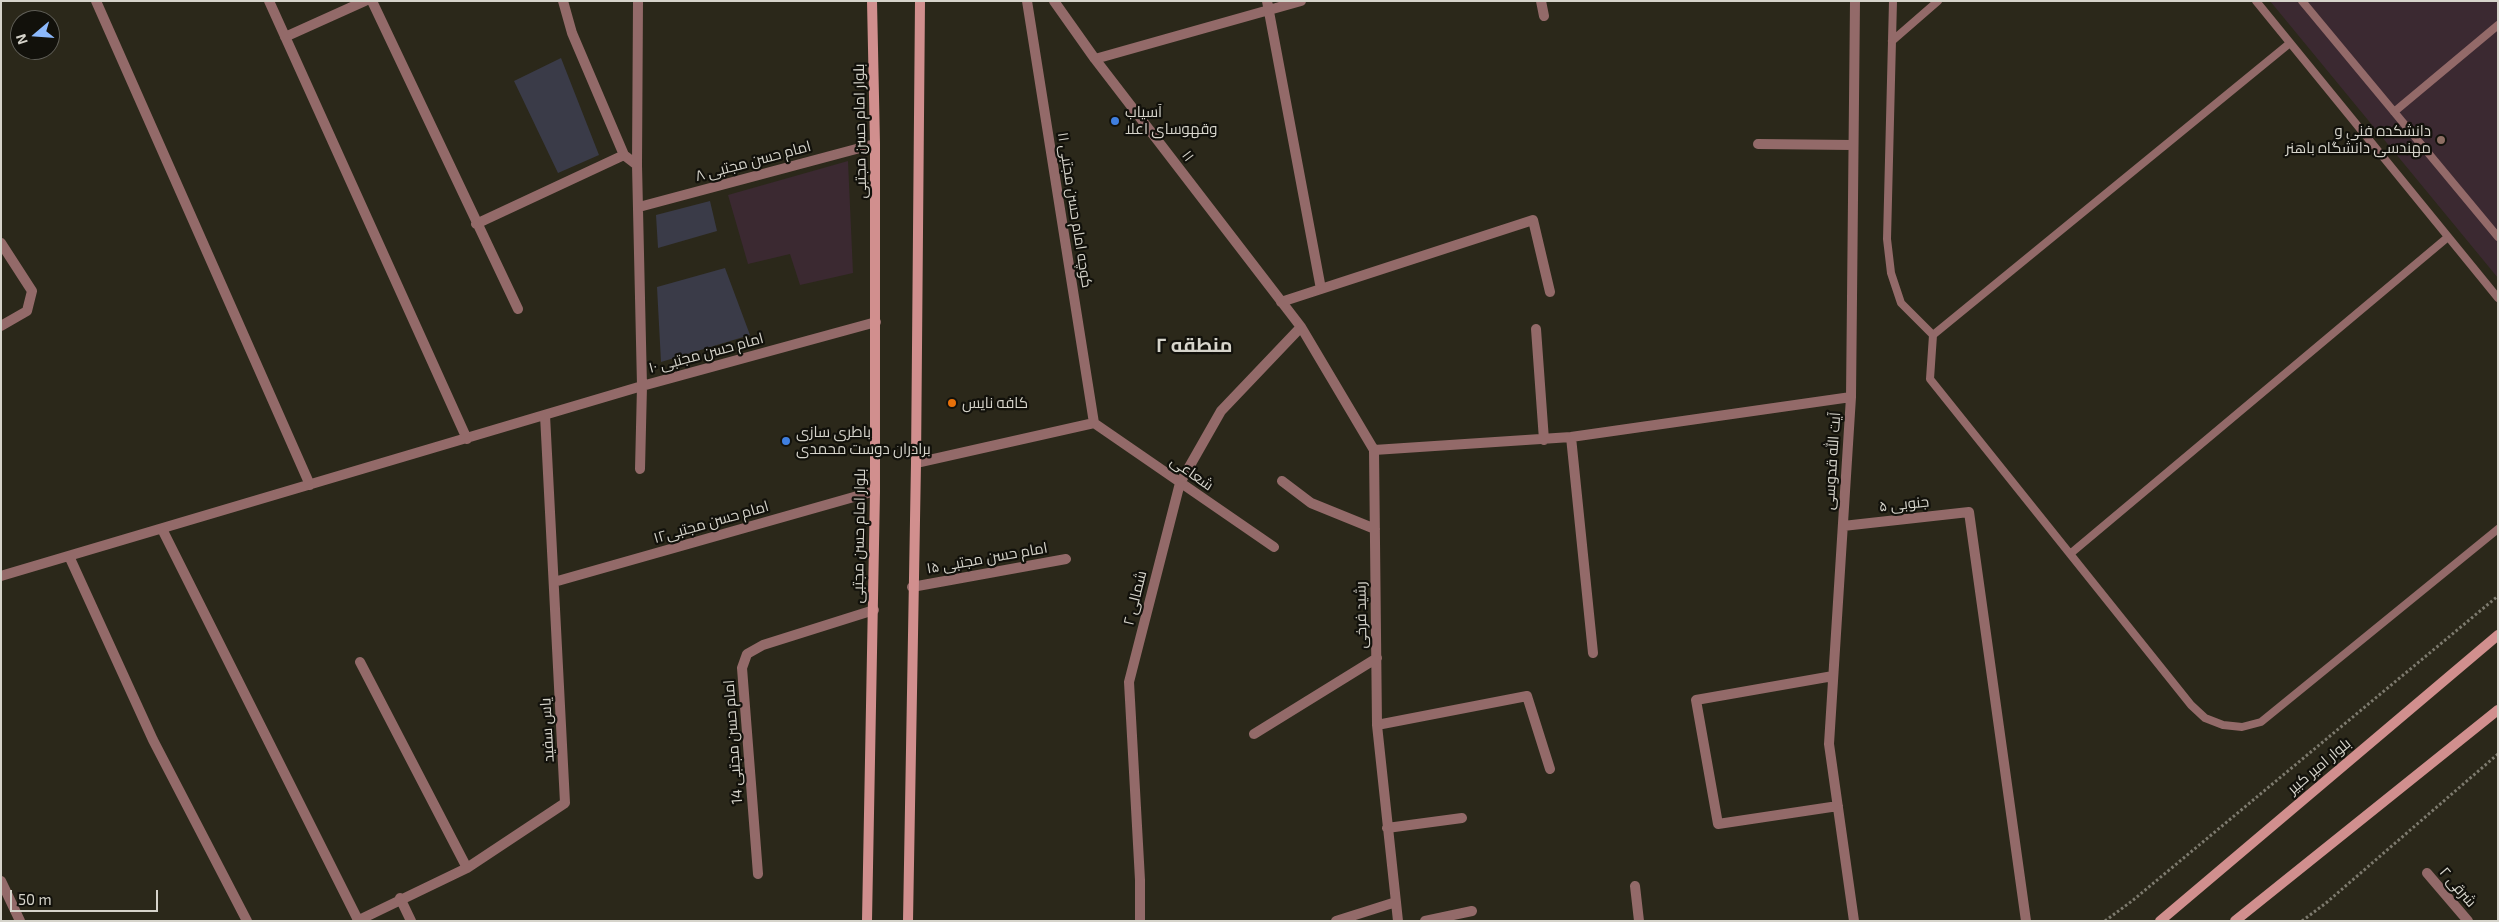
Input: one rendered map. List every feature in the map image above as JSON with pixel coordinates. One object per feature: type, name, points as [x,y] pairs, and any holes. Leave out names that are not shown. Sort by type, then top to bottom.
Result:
[{"type":"main road","name":"بلوار امام حسن مجتبی","points":[[867,921],[874,610],[876,322],[872,1]]},
{"type":"main road","points":[[908,921],[912,586],[916,463],[920,1]]},
{"type":"main road","name":"بلوار امیر کبیر","points":[[2160,921],[2498,635]]},
{"type":"main road","points":[[2235,921],[2498,710]]},
{"type":"street","points":[[96,1],[310,485]]},
{"type":"street","points":[[269,1],[467,439]]},
{"type":"street","points":[[285,36],[365,1]]},
{"type":"street","points":[[372,1],[476,224],[518,309]]},
{"type":"street","points":[[563,1],[572,33],[624,155],[637,165]]},
{"type":"street","points":[[638,1],[637,165],[642,386],[640,469]]},
{"type":"street","name":"کوچه امام حسن مجتبی ۱۱","points":[[1027,1],[1094,423]]},
{"type":"street","name":"۱۱","points":[[1054,1],[1095,60],[1301,327]]},
{"type":"street","points":[[1095,60],[1268,5],[1301,1]]},
{"type":"street","points":[[1541,1],[1544,16]]},
{"type":"street","name":"آیت الله قدوسی","points":[[1854,921],[1829,744],[1851,397],[1852,145],[1855,1]]},
{"type":"street","points":[[1268,5],[1321,289]]},
{"type":"street","name":"امام حسن مجتبی ۸","points":[[639,207],[875,144]]},
{"type":"street","points":[[1758,144],[1852,145]]},
{"type":"street","points":[[476,224],[624,155]]},
{"type":"street","points":[[1281,302],[1533,220],[1550,292]]},
{"type":"street","points":[[1,243],[32,290],[28,312],[1,326]]},
{"type":"street","name":"امام حسن مجتبی ۱۰","points":[[1,576],[642,386],[876,322]]},
{"type":"street","name":"رشید فرخی","points":[[1301,327],[1374,450],[1377,725],[1398,921]]},
{"type":"street","name":"۲ شمالی","points":[[1140,921],[1130,682],[1180,482],[1222,411],[1301,327]]},
{"type":"street","points":[[1536,329],[1544,440]]},
{"type":"street","points":[[1374,450],[1571,437],[1851,397]]},
{"type":"street","name":"یاس سفید","points":[[358,920],[400,898],[468,868],[565,803],[545,416]]},
{"type":"street","points":[[916,463],[1094,423]]},
{"type":"street","name":"شعاعی","points":[[1094,423],[1274,547]]},
{"type":"street","points":[[1571,437],[1593,653]]},
{"type":"street","points":[[1282,481],[1311,503],[1375,529]]},
{"type":"street","name":"امام حسن مجتبی۱۲","points":[[554,582],[875,491]]},
{"type":"street","name":"۵ جنوبی","points":[[1843,526],[1969,512],[2026,921]]},
{"type":"street","points":[[162,529],[358,920]]},
{"type":"street","points":[[69,556],[153,740],[247,921]]},
{"type":"street","name":"امام حسن مجتبی ۱۵","points":[[912,586],[1066,559]]},
{"type":"street","name":"امام حسن مجتبی 14","points":[[758,874],[742,668],[748,654],[763,645],[874,610]]},
{"type":"street","points":[[1254,734],[1377,658]]},
{"type":"street","points":[[360,662],[468,868]]},
{"type":"street","points":[[1833,676],[1696,700],[1718,824],[1838,806]]},
{"type":"street","points":[[1377,725],[1528,696],[1550,769]]},
{"type":"street","points":[[1387,828],[1462,818]]},
{"type":"street","name":"شرقی ۲","points":[[2426,873],[2468,921]]},
{"type":"street","points":[[1,881],[20,921]]},
{"type":"street","points":[[1635,886],[1639,921]]},
{"type":"street","points":[[400,898],[411,921]]},
{"type":"street","points":[[1336,921],[1396,902]]},
{"type":"street","points":[[1426,921],[1472,911]]},
{"type":"lane","points":[[1893,1],[1887,239],[1891,273],[1901,303],[1933,335]]},
{"type":"lane","points":[[1892,41],[1938,1]]},
{"type":"lane","points":[[2256,1],[2498,298]]},
{"type":"lane","points":[[2302,1],[2498,238]]},
{"type":"lane","points":[[2394,112],[2498,25]]},
{"type":"lane","points":[[2290,43],[1933,335],[1930,378],[2191,705],[2205,718],[2223,726],[2242,727],[2261,722],[2498,529]]},
{"type":"lane","points":[[2070,554],[2448,237]]},
{"type":"path","points":[[2105,921],[2132,901],[2498,596]]},
{"type":"path","points":[[2302,921],[2326,904],[2498,754]]},
{"type":"shaded area","name":"دانشکده فنی و مهندسی دانشگاه باهنر","points":[[2270,1],[2498,1],[2498,278]]},
{"type":"shaded area","points":[[848,161],[853,273],[800,285],[790,254],[748,264],[728,195]]},
{"type":"building","points":[[561,58],[599,155],[558,173],[514,81]]},
{"type":"building","points":[[710,201],[717,231],[658,248],[656,215]]},
{"type":"building","points":[[725,268],[750,335],[661,362],[657,287]]},
{"type":"place","name":"آسیاب وقهوسای اعلا","points":[[1115,121]]},
{"type":"place","name":"دانشکده فنی و مهندسی دانشگاه باهنر","points":[[2441,140]]},
{"type":"place","name":"کافه نایس","points":[[952,403]]},
{"type":"place","name":"باطری سازی برادران دوست محمدی","points":[[786,441]]},
{"type":"district","name":"منطقه ۲","points":[[1194,345]]}]
